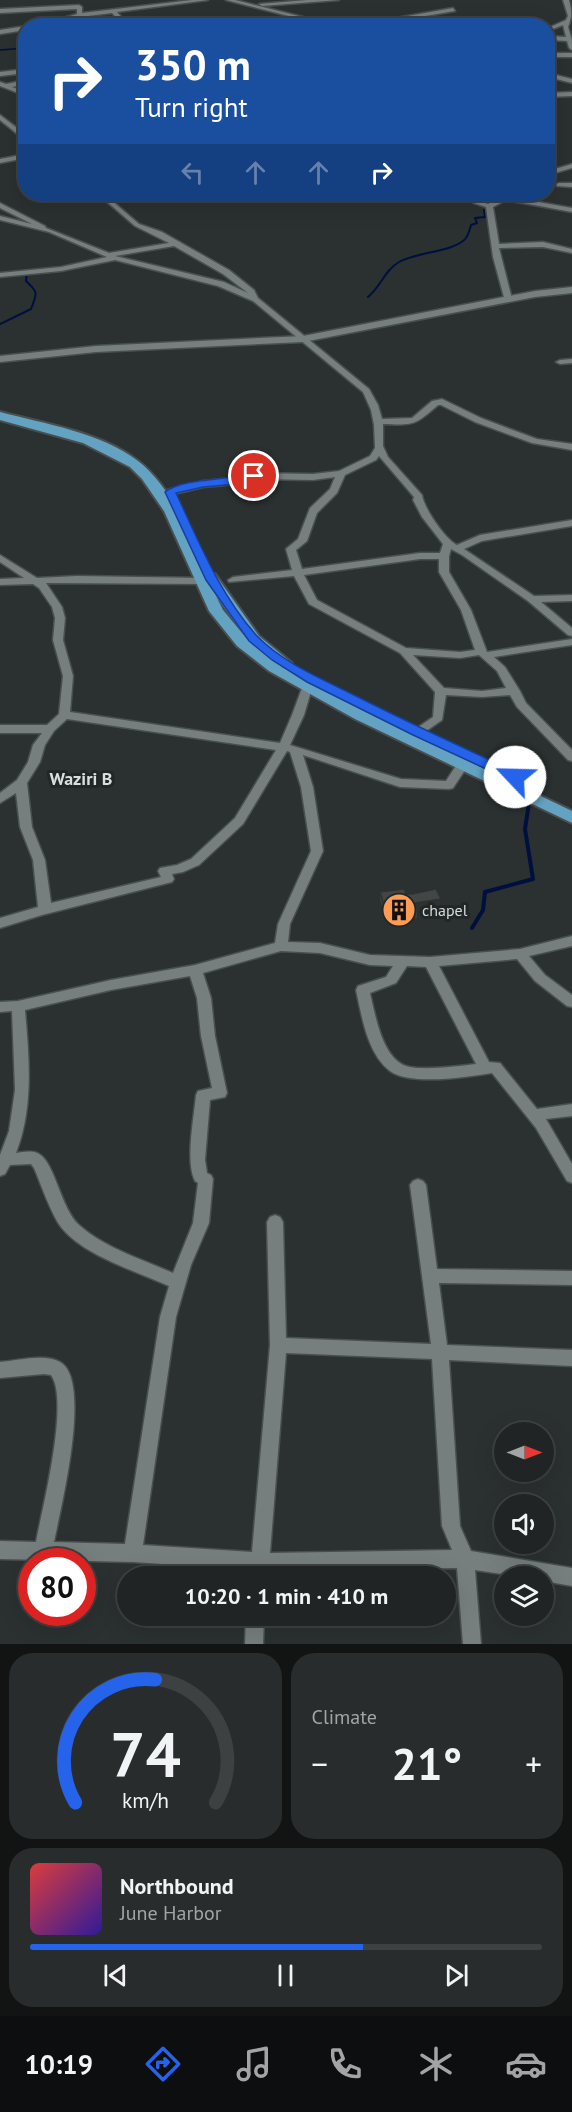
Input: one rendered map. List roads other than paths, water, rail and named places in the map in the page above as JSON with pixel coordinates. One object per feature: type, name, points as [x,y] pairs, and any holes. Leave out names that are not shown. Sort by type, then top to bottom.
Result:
[{"type":"highway","points":[[0,409],[123,449],[153,469],[170,492],[212,580],[254,639],[277,657],[312,679],[572,807]]},
{"type":"highway","points":[[0,416],[96,445],[135,464],[149,478],[170,511],[216,611],[254,655],[307,688],[417,744],[572,818]]},
{"type":"street","points":[[71,0],[71,3],[79,3],[80,15]]},
{"type":"street","points":[[69,18],[205,0]]},
{"type":"street","points":[[229,0],[305,18]]},
{"type":"street","points":[[249,4],[336,0]]},
{"type":"street","points":[[555,27],[566,22],[571,16],[568,1]]},
{"type":"street","points":[[0,11],[159,5]]},
{"type":"street","points":[[89,7],[104,12]]},
{"type":"street","points":[[403,18],[453,10]]},
{"type":"street","points":[[113,11],[120,18]]},
{"type":"street","points":[[566,22],[569,32],[568,39],[572,48]]},
{"type":"street","points":[[0,32],[18,29]]},
{"type":"street","points":[[555,38],[568,39]]},
{"type":"street","points":[[555,55],[572,54]]},
{"type":"street","points":[[0,74],[18,72]]},
{"type":"street","points":[[555,77],[572,79]]},
{"type":"street","points":[[3,85],[18,83]]},
{"type":"street","points":[[3,85],[18,91]]},
{"type":"street","points":[[0,94],[18,93]]},
{"type":"street","points":[[555,95],[572,94]]},
{"type":"street","points":[[1,119],[8,126],[18,131]]},
{"type":"street","points":[[0,161],[18,158]]},
{"type":"street","points":[[555,170],[572,166]]},
{"type":"street","points":[[559,184],[572,185]]},
{"type":"street","points":[[109,201],[137,225],[207,259],[251,292],[255,299]]},
{"type":"street","points":[[475,201],[489,206],[498,201]]},
{"type":"street","points":[[531,201],[572,210]]},
{"type":"street","points":[[0,205],[40,224],[45,230]]},
{"type":"street","points":[[489,206],[495,246],[508,299]]},
{"type":"street","points":[[0,219],[45,230],[112,257],[221,284],[255,299],[358,383],[374,404],[379,421],[380,449],[397,473],[415,492],[427,517],[453,546],[532,599],[572,633]]},
{"type":"street","points":[[495,246],[525,246],[541,243],[572,251]]},
{"type":"street","points":[[0,275],[61,269],[174,244]]},
{"type":"street","points":[[0,359],[106,349],[303,339],[508,299],[572,290]]},
{"type":"street","points":[[560,362],[572,361]]},
{"type":"street","points":[[379,421],[415,420],[435,403],[442,402],[477,420],[535,441],[572,447]]},
{"type":"street","points":[[170,492],[203,484],[248,480],[254,476],[314,477],[341,474],[373,458],[380,449]]},
{"type":"street","points":[[341,474],[335,491],[314,509],[308,532],[297,546],[291,549],[298,573],[313,602],[404,651],[441,691],[482,694],[515,691]]},
{"type":"street","points":[[572,523],[480,538],[453,546],[444,556],[444,572],[466,610],[483,653],[501,669],[521,705],[572,757]]},
{"type":"street","points":[[233,580],[420,556],[444,556]]},
{"type":"street","points":[[0,558],[44,586],[57,607],[60,618],[58,640],[68,676],[64,715],[50,729],[21,783],[0,799]]},
{"type":"street","points":[[0,582],[36,580],[203,581]]},
{"type":"street","points":[[532,599],[572,598]]},
{"type":"street","points":[[404,651],[460,655],[526,650],[544,644],[572,642]]},
{"type":"street","points":[[0,923],[45,908],[168,879],[164,872],[195,862],[239,820],[289,748],[307,688]]},
{"type":"street","points":[[418,732],[438,718],[441,691]]},
{"type":"street","points":[[64,715],[289,748],[400,783],[449,785],[463,764]]},
{"type":"street","points":[[0,729],[50,729]]},
{"type":"street","points":[[281,946],[284,924],[317,851],[307,787],[289,748]]},
{"type":"street","points":[[21,783],[27,827],[39,860],[45,908]]},
{"type":"street","points":[[0,1007],[18,1006],[121,983],[195,970],[281,946],[320,948],[370,960],[430,962],[520,954],[572,941]]},
{"type":"street","points":[[520,954],[540,978],[572,1002]]},
{"type":"street","points":[[403,961],[391,980],[363,990],[371,1025],[386,1059],[398,1070],[405,1072],[453,1073],[495,1067],[541,1124],[572,1177]]},
{"type":"street","points":[[430,962],[485,1068]]},
{"type":"street","points":[[133,1553],[158,1368],[177,1282],[201,1223],[205,1202],[206,1179],[200,1177],[198,1160],[203,1095],[220,1093],[208,1036],[204,998],[195,970]]},
{"type":"street","points":[[3,1164],[21,1112],[23,1090],[18,1006]]},
{"type":"street","points":[[532,1115],[572,1110]]},
{"type":"street","points":[[3,1164],[34,1158],[40,1164],[55,1200],[70,1226],[104,1250],[177,1282]]},
{"type":"street","points":[[418,1185],[432,1276],[440,1352],[451,1526],[465,1559],[472,1644]]},
{"type":"street","points":[[259,1566],[278,1345],[275,1222]]},
{"type":"street","points":[[432,1276],[572,1278]]},
{"type":"street","points":[[278,1345],[572,1358]]},
{"type":"street","points":[[0,1370],[44,1366],[56,1368],[64,1380],[66,1395],[62,1445],[43,1548]]},
{"type":"street","points":[[0,1550],[18,1550]]},
{"type":"street","points":[[96,1552],[133,1553],[235,1566]]},
{"type":"street","points":[[321,1566],[465,1559],[572,1577]]},
{"type":"street","points":[[254,1644],[255,1626]]},
{"type":"waterway","points":[[0,50],[18,49]]},
{"type":"waterway","points":[[368,297],[399,262],[461,243],[467,237],[471,225],[477,223],[475,218],[485,217],[484,210]]},
{"type":"waterway","points":[[0,324],[31,309],[36,294],[26,281],[27,272]]},
{"type":"waterway","points":[[472,928],[483,910],[485,892],[533,879],[525,829],[529,803]]},
{"type":"place","name":"chapel","points":[[399,910]]},
{"type":"district","name":"Waziri B","points":[[81,778]]}]
